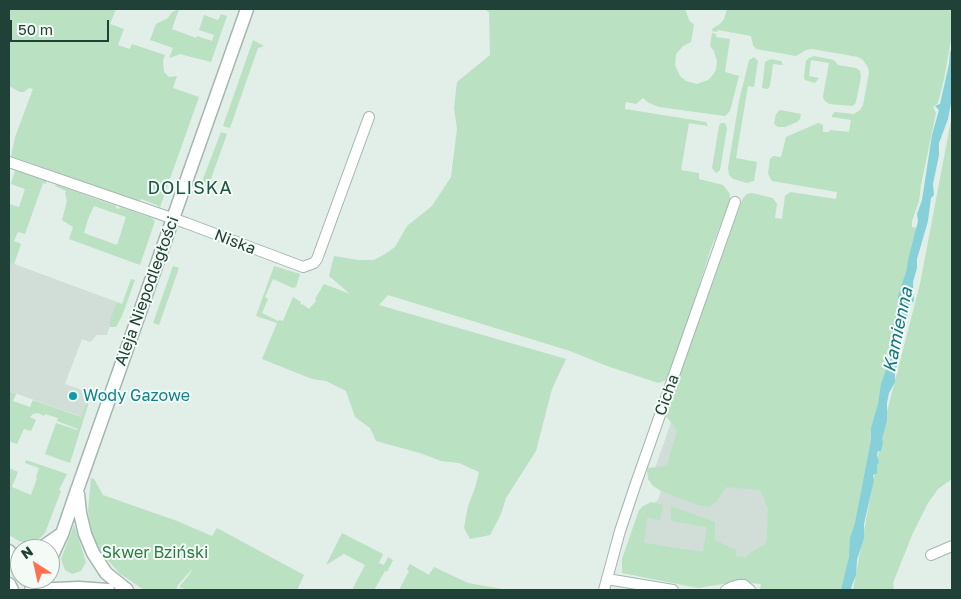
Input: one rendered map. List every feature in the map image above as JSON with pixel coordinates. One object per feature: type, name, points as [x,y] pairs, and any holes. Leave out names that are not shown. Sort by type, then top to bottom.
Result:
[{"type":"street","name":"Aleja Niepodległości","points":[[60,539],[247,9]]},
{"type":"street","name":"Niska","points":[[9,162],[173,218],[303,267],[314,263],[317,259],[369,117]]},
{"type":"street","name":"Cicha","points":[[604,590],[635,486],[735,202]]},
{"type":"street","name":"Aleja Niepodległości","points":[[78,489],[83,527],[93,553],[106,573],[127,590]]},
{"type":"street","points":[[55,539],[62,534]]},
{"type":"street","points":[[931,555],[952,546]]},
{"type":"street","points":[[607,580],[674,590]]},
{"type":"street","points":[[9,584],[12,590]]},
{"type":"street","points":[[726,590],[744,585],[750,590]]},
{"type":"street","points":[[31,590],[79,588],[108,590]]},
{"type":"shaded area","points":[[9,262],[117,302],[107,335],[97,335],[90,342],[82,339],[65,384],[90,393],[82,417],[9,391]]},
{"type":"shaded area","points":[[673,417],[789,435],[772,557],[752,577],[622,559],[639,514],[658,500],[662,487],[654,471]]},
{"type":"green space","points":[[9,9],[116,9],[110,24],[124,29],[118,45],[130,49],[132,44],[165,55],[163,61],[164,72],[169,77],[177,76],[173,88],[199,97],[160,207],[11,156],[15,137],[33,89],[29,88],[24,92],[20,92],[9,86]]},
{"type":"green space","points":[[179,9],[172,29],[196,38],[197,36],[212,41],[214,35],[199,30],[204,15],[218,20],[221,14],[227,16],[211,62],[180,54],[169,58],[173,48],[150,40],[156,24],[168,18],[172,12]]},
{"type":"green space","points":[[484,9],[685,9],[689,20],[694,25],[691,42],[683,46],[676,54],[675,65],[680,76],[686,81],[697,84],[708,80],[712,76],[716,70],[717,61],[714,51],[710,46],[712,33],[716,34],[716,37],[730,39],[725,72],[739,76],[730,111],[725,116],[659,107],[643,98],[636,104],[626,102],[625,106],[625,109],[706,122],[708,126],[689,123],[681,170],[699,173],[699,179],[723,185],[730,194],[730,201],[710,251],[686,328],[666,380],[658,383],[570,351],[388,295],[379,305],[566,359],[552,389],[536,451],[506,498],[501,514],[490,535],[470,539],[464,528],[468,506],[479,472],[459,463],[441,461],[376,441],[370,428],[355,417],[346,391],[326,381],[312,379],[262,359],[277,323],[256,316],[274,266],[300,274],[296,287],[293,288],[273,279],[265,297],[268,299],[262,313],[278,321],[283,321],[293,297],[301,302],[300,305],[302,304],[309,309],[316,301],[315,299],[324,284],[350,294],[329,276],[334,256],[358,260],[374,260],[395,247],[407,226],[432,206],[451,177],[457,129],[454,108],[457,82],[490,55],[489,12]]},
{"type":"green space","points":[[727,9],[952,9],[952,34],[944,79],[938,103],[933,107],[936,113],[919,201],[912,221],[912,227],[920,229],[898,319],[844,590],[760,590],[761,584],[750,583],[723,584],[698,588],[622,573],[622,559],[639,510],[651,502],[663,505],[660,520],[647,518],[644,543],[703,552],[707,527],[671,521],[671,506],[715,522],[715,540],[736,550],[736,556],[746,557],[764,545],[767,540],[768,508],[760,490],[726,487],[717,501],[709,507],[697,505],[653,486],[648,479],[647,468],[667,466],[677,430],[665,415],[743,198],[747,194],[752,193],[773,198],[777,204],[775,218],[782,219],[785,196],[790,192],[836,199],[837,192],[772,181],[768,174],[770,159],[773,156],[781,157],[786,137],[818,123],[823,125],[823,132],[829,132],[830,130],[849,132],[851,120],[832,117],[832,115],[835,112],[854,114],[863,105],[869,72],[863,60],[858,57],[812,49],[796,56],[756,49],[751,36],[718,30],[717,32],[712,31],[724,19]]},
{"type":"green space","points":[[253,40],[264,46],[258,48],[230,128],[223,126]]},
{"type":"green space","points":[[814,56],[834,60],[838,65],[856,68],[860,71],[861,77],[856,102],[853,106],[829,104],[824,100],[823,96],[829,63],[811,60],[809,76],[819,78],[815,83],[805,80],[806,61]]},
{"type":"green space","points":[[754,57],[758,61],[754,87],[748,86],[736,158],[757,162],[754,181],[747,183],[733,179],[729,175],[728,168],[739,101],[749,60]]},
{"type":"green space","points":[[771,59],[781,61],[783,65],[773,64],[770,86],[768,89],[762,88],[765,62]]},
{"type":"green space","points":[[780,110],[801,114],[800,119],[785,127],[778,127],[774,124],[776,114]]},
{"type":"green space","points":[[952,115],[952,479],[938,489],[928,503],[912,535],[893,583],[894,590],[853,590],[884,423],[920,284]]},
{"type":"green space","points":[[721,123],[725,123],[727,128],[720,170],[716,173],[712,168]]},
{"type":"green space","points":[[221,132],[227,134],[208,187],[201,184]]},
{"type":"green space","points":[[15,170],[46,181],[46,184],[43,183],[25,234],[18,232],[14,241],[21,244],[14,264],[9,262],[9,204],[19,207],[25,189],[11,184]]},
{"type":"green space","points":[[57,185],[116,206],[119,209],[120,207],[152,218],[155,221],[140,265],[69,239],[73,227],[62,220],[67,201],[66,191],[55,186]],"holes":[[[94,206],[126,217],[117,245],[84,233]]]},
{"type":"green space","points":[[173,266],[179,268],[159,325],[153,323]]},
{"type":"green space","points":[[131,279],[135,280],[122,316],[116,327],[110,327],[110,321],[117,302],[122,304]]},
{"type":"green space","points":[[9,391],[16,394],[13,401],[30,407],[33,400],[81,417],[90,391],[92,392],[70,463],[45,454],[56,423],[78,429],[57,421],[58,418],[45,414],[44,416],[38,413],[33,414],[30,417],[36,420],[31,431],[24,429],[17,444],[9,441]]},
{"type":"green space","points":[[26,460],[67,474],[59,490],[61,491],[45,533],[39,539],[16,539],[9,535],[9,468],[18,472],[12,487],[31,495],[37,478],[39,468],[25,463]]},
{"type":"green space","name":"Skwer Bziński","points":[[91,478],[94,479],[103,495],[177,521],[212,536],[217,528],[304,575],[297,590],[189,590],[179,587],[193,568],[176,590],[144,590],[119,573],[102,553],[95,541],[88,510]]},
{"type":"green space","points":[[74,525],[86,562],[81,571],[72,574],[65,570],[61,559]]},
{"type":"green space","points":[[342,533],[383,554],[379,563],[384,565],[388,557],[393,560],[374,590],[352,590],[365,565],[344,554],[326,565]]},
{"type":"green space","points":[[410,564],[429,575],[434,567],[468,583],[508,590],[399,590],[409,571],[407,569]]},
{"type":"water","name":"Kamienna","points":[[952,48],[952,98],[948,119],[939,143],[939,155],[933,184],[934,195],[931,198],[928,221],[917,259],[917,268],[913,282],[914,301],[910,304],[908,316],[905,318],[900,358],[895,371],[895,382],[889,393],[883,442],[881,451],[878,451],[877,455],[879,463],[877,465],[877,473],[873,475],[874,480],[864,524],[864,538],[857,560],[856,575],[851,588],[853,590],[841,590],[871,440],[871,428],[878,404],[881,384],[890,359],[893,324],[899,305],[898,296],[907,269],[918,221],[917,214],[922,200],[932,135],[939,110],[935,106],[940,104]]},
{"type":"place","name":"Wody Gazowe","points":[[73,396]]},
{"type":"district","name":"DOLISKA","points":[[190,188]]}]
